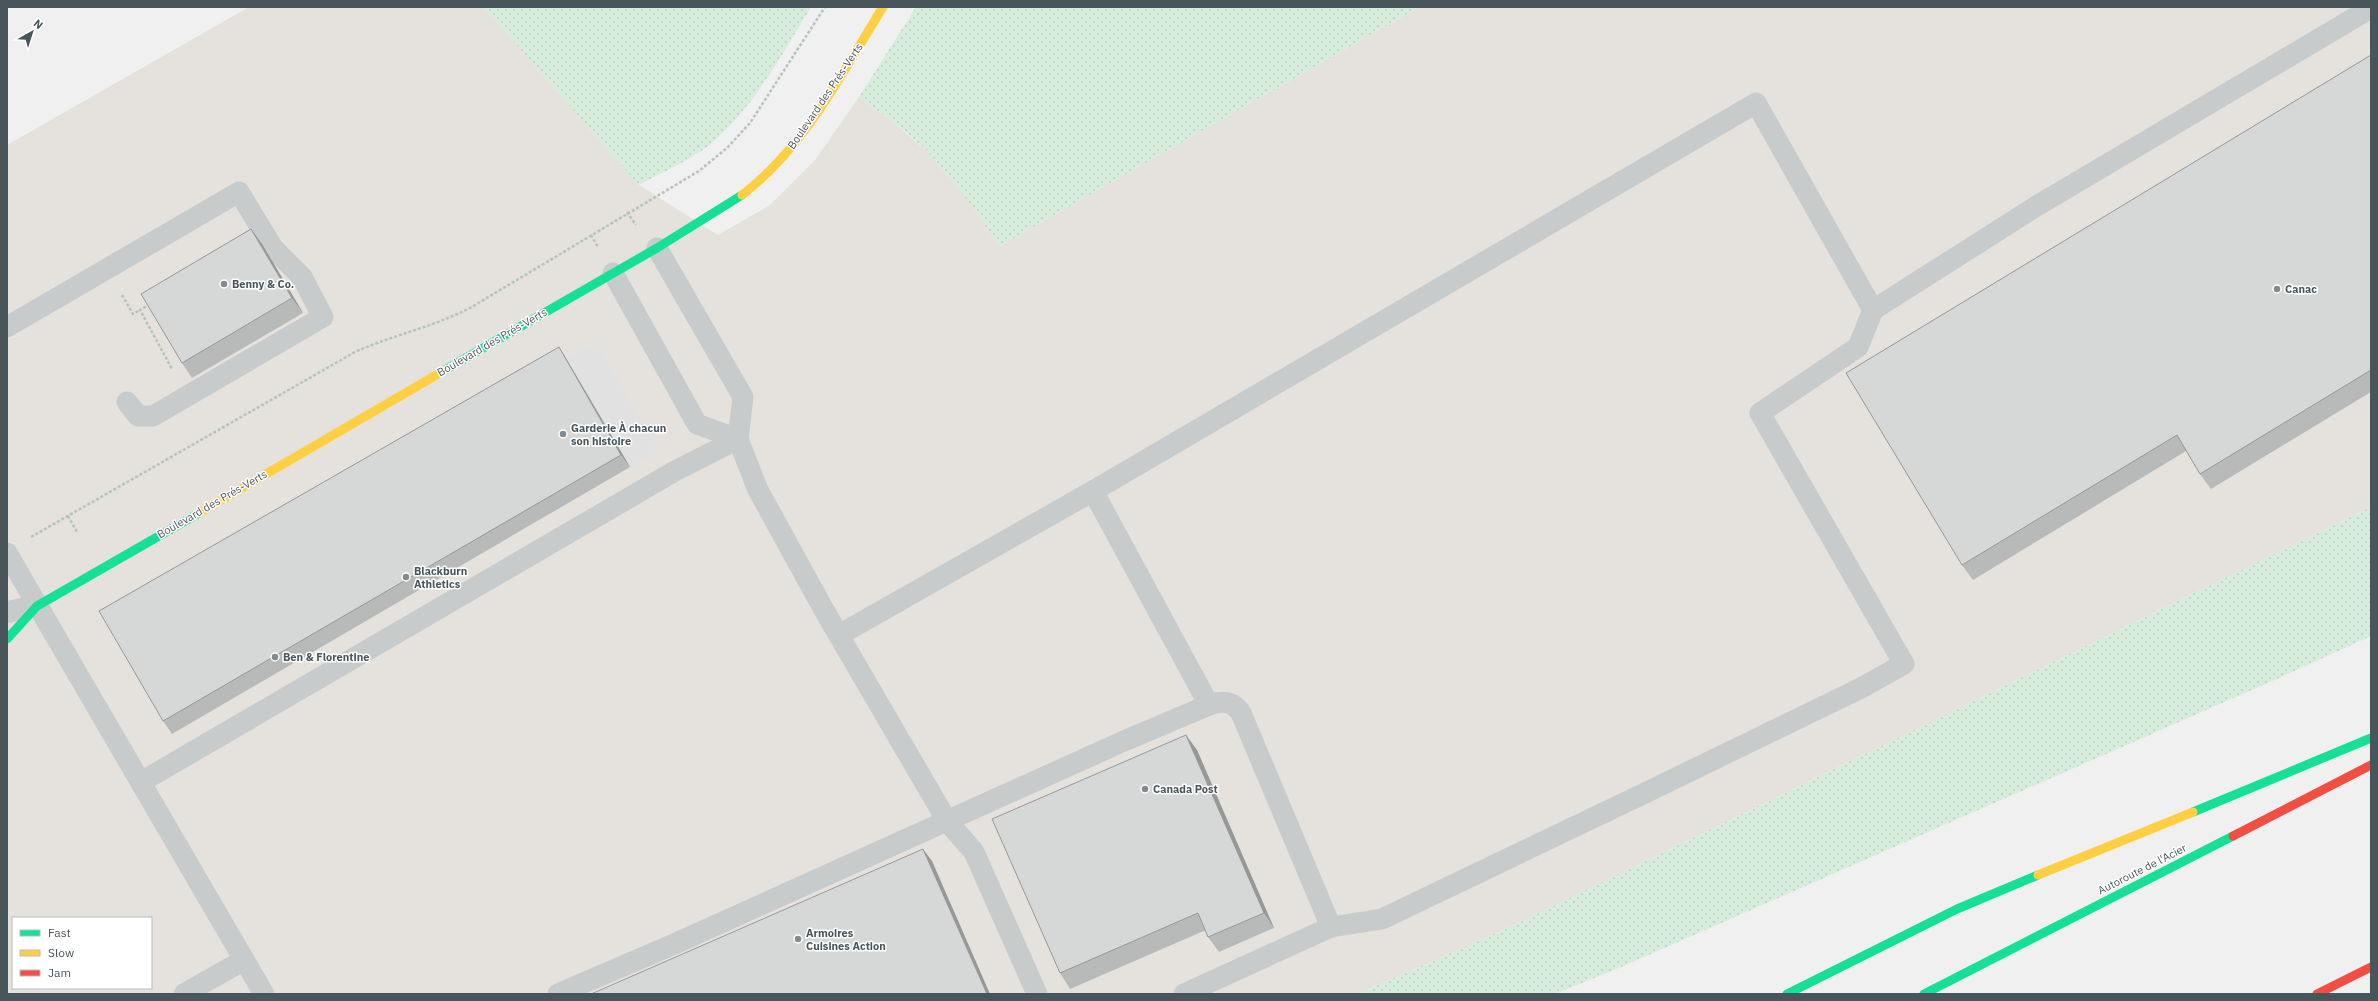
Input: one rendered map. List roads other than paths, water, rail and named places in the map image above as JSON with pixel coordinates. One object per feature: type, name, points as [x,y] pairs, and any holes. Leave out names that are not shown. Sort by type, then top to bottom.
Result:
[{"type":"main road","name":"Boulevard des Prés-Verts","points":[[7,639],[37,606],[657,248],[750,188],[782,159],[808,124],[883,7]]},
{"type":"main road","points":[[1787,994],[1957,909],[2371,738]]},
{"type":"main road","name":"Autoroute de l'Acier","points":[[1924,994],[2371,765]]},
{"type":"main road","points":[[2317,994],[2371,967]]},
{"type":"street","name":"Boulevard des Prés-Verts","points":[[7,612],[37,606]]},
{"type":"lane","points":[[1184,994],[1331,927],[1382,919],[1696,769],[1861,688],[1904,664],[1760,413],[1858,347],[1873,310],[2042,203],[2371,8]]},
{"type":"lane","points":[[839,635],[1093,491],[1756,103],[1873,310]]},
{"type":"lane","points":[[7,326],[240,192],[273,248],[302,277],[323,317],[153,416],[138,416],[127,402]]},
{"type":"lane","points":[[657,248],[743,397],[738,439],[758,490],[839,635],[947,821],[974,852],[1036,994]]},
{"type":"lane","points":[[613,273],[697,424],[738,439]]},
{"type":"lane","points":[[141,782],[663,478],[738,439]]},
{"type":"lane","points":[[1093,491],[1209,706]]},
{"type":"lane","points":[[7,553],[264,994]]},
{"type":"lane","points":[[558,994],[1209,706],[1226,702],[1233,704],[1241,714],[1331,927]]},
{"type":"lane","points":[[184,994],[244,960]]},
{"type":"place","name":"Benny & Co.","points":[[224,284]]},
{"type":"place","name":"Canac","points":[[2277,289]]},
{"type":"place","name":"Garderie À chacun son histoire","points":[[563,434]]},
{"type":"place","name":"Blackburn Athletics","points":[[406,577]]},
{"type":"place","name":"Ben & Florentine","points":[[275,657]]},
{"type":"place","name":"Canada Post","points":[[1145,789]]},
{"type":"place","name":"Armoires Cuisines Action","points":[[798,939]]}]
